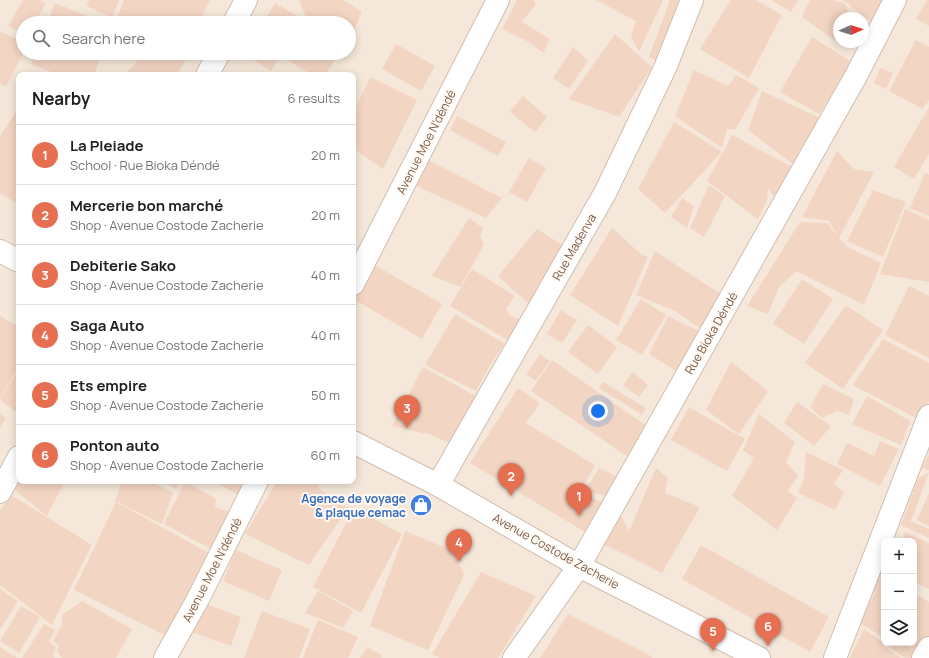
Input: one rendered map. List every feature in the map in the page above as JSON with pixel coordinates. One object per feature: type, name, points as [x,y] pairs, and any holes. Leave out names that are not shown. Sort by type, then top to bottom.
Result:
[{"type":"street","points":[[238,16],[246,0]]},
{"type":"street","name":"Avenue Moe N'déndé","points":[[356,278],[498,0]]},
{"type":"street","name":"Rue Madenva","points":[[438,485],[605,193],[665,68],[692,0]]},
{"type":"street","name":"Rue Bioka Déndé","points":[[514,658],[579,566],[857,74],[895,0]]},
{"type":"street","points":[[208,72],[214,60]]},
{"type":"street","points":[[0,251],[16,259]]},
{"type":"street","points":[[835,658],[929,416]]},
{"type":"street","name":"Avenue Costode Zacherie","points":[[356,444],[438,485],[727,651],[760,658]]},
{"type":"street","points":[[0,492],[16,463]]},
{"type":"street","name":"Avenue Moe N'déndé","points":[[165,658],[198,599],[256,484]]},
{"type":"street","points":[[923,658],[929,648]]},
{"type":"shaded area","points":[[0,0],[929,0],[929,658],[0,658]]},
{"type":"building","points":[[23,0],[40,0],[46,3],[39,16],[16,16],[16,30],[8,26]]},
{"type":"building","points":[[89,0],[119,0],[113,16],[108,16],[86,6]]},
{"type":"building","points":[[124,0],[210,0],[202,16],[118,16]]},
{"type":"building","points":[[299,0],[343,0],[362,12],[356,25],[356,16],[305,16]]},
{"type":"building","points":[[517,0],[533,0],[536,4],[522,22],[550,39],[543,53],[529,42],[502,29]]},
{"type":"building","points":[[596,0],[663,0],[639,52],[631,36],[636,21]]},
{"type":"building","points":[[670,0],[690,0],[660,62],[649,57]]},
{"type":"building","points":[[731,0],[756,0],[782,15],[749,78],[700,49]]},
{"type":"building","points":[[771,0],[798,0],[791,12]]},
{"type":"building","points":[[810,0],[833,0],[844,3],[849,12],[833,12],[833,39],[802,17]]},
{"type":"building","points":[[841,0],[888,0],[874,25],[869,21],[869,12],[858,12],[846,2]]},
{"type":"building","points":[[927,0],[929,0],[929,26],[916,19]]},
{"type":"building","points":[[55,3],[88,16],[50,16]]},
{"type":"building","points":[[275,3],[297,16],[267,16]]},
{"type":"building","points":[[0,31],[16,39],[16,60],[20,60],[6,87],[0,84]]},
{"type":"building","points":[[615,34],[652,67],[619,117],[569,99]]},
{"type":"building","points":[[812,37],[852,62],[819,114],[780,92]]},
{"type":"building","points":[[916,40],[929,47],[929,100],[923,109],[889,91]]},
{"type":"building","points":[[396,44],[435,66],[421,91],[382,69]]},
{"type":"building","points":[[573,47],[588,61],[569,89],[553,78]]},
{"type":"building","points":[[32,60],[99,60],[95,72],[51,72],[31,64]]},
{"type":"building","points":[[138,60],[186,60],[178,72],[127,72]]},
{"type":"building","points":[[254,60],[278,60],[271,71]]},
{"type":"building","points":[[288,60],[335,60],[327,72],[307,72]]},
{"type":"building","points":[[880,68],[893,73],[886,89],[874,83]]},
{"type":"building","points":[[694,70],[728,86],[736,75],[759,88],[735,130],[727,129],[722,148],[675,116]]},
{"type":"building","points":[[370,77],[417,100],[383,169],[356,150],[356,107]]},
{"type":"building","points":[[762,91],[822,119],[794,165],[748,130]]},
{"type":"building","points":[[523,96],[547,117],[535,132],[510,112]]},
{"type":"building","points":[[929,107],[929,154],[914,179],[894,167]]},
{"type":"building","points":[[16,112],[16,203],[0,193],[0,136]]},
{"type":"building","points":[[457,116],[506,142],[498,156],[450,130]]},
{"type":"building","points":[[674,122],[722,152],[665,213],[638,189]]},
{"type":"building","points":[[732,135],[792,167],[774,196],[768,189],[767,200],[758,219],[707,181]]},
{"type":"building","points":[[837,151],[854,169],[874,172],[839,238],[829,221],[802,217]]},
{"type":"building","points":[[529,158],[546,168],[527,202],[509,192]]},
{"type":"building","points":[[426,159],[502,198],[486,218],[414,185]]},
{"type":"building","points":[[925,173],[929,175],[929,216],[910,208]]},
{"type":"building","points":[[709,185],[725,196],[704,237],[690,228]]},
{"type":"building","points":[[873,190],[906,202],[883,257],[847,241]]},
{"type":"building","points":[[682,198],[694,206],[687,228],[671,217]]},
{"type":"building","points":[[905,209],[929,220],[929,282],[880,274]]},
{"type":"building","points":[[469,218],[483,228],[480,236],[484,245],[460,287],[432,276]]},
{"type":"building","points":[[800,222],[827,223],[846,246],[881,263],[864,305],[796,271],[779,287],[768,314],[747,306]]},
{"type":"building","points":[[612,228],[642,255],[648,257],[618,326],[570,295]]},
{"type":"building","points":[[537,229],[567,248],[530,305],[498,276]]},
{"type":"building","points":[[655,251],[725,297],[707,333],[675,311],[636,295]]},
{"type":"building","points":[[373,264],[442,304],[422,339],[356,301],[356,294]]},
{"type":"building","points":[[472,269],[515,296],[506,309],[509,315],[521,320],[513,343],[450,306]]},
{"type":"building","points":[[802,279],[833,299],[804,344],[773,324]]},
{"type":"building","points":[[909,286],[929,296],[929,358],[885,335]]},
{"type":"building","points":[[641,299],[666,315],[642,355],[616,340]]},
{"type":"building","points":[[846,305],[883,330],[843,389],[805,363]]},
{"type":"building","points":[[561,310],[577,320],[562,343],[547,334]]},
{"type":"building","points":[[455,314],[505,344],[493,360],[476,391],[425,365]]},
{"type":"building","points":[[0,316],[16,325],[16,370],[0,399]]},
{"type":"building","points":[[668,316],[707,335],[683,375],[649,354]]},
{"type":"building","points":[[588,325],[617,347],[598,374],[568,352]]},
{"type":"building","points":[[883,339],[929,363],[929,401],[918,419],[853,385]]},
{"type":"building","points":[[540,354],[550,361],[536,381],[526,374]]},
{"type":"building","points":[[552,360],[651,429],[631,459],[531,391]]},
{"type":"building","points":[[731,362],[768,391],[739,434],[706,410]]},
{"type":"building","points":[[423,367],[479,398],[451,444],[432,435],[392,426]]},
{"type":"building","points":[[633,372],[648,385],[639,397],[623,385]]},
{"type":"building","points":[[16,373],[16,412],[0,400]]},
{"type":"building","points":[[603,382],[646,408],[642,415],[599,388]]},
{"type":"building","points":[[823,384],[854,399],[849,415],[837,411],[822,418],[810,407]]},
{"type":"building","points":[[518,388],[540,403],[526,423],[595,465],[579,493],[604,503],[590,535],[470,463]]},
{"type":"building","points":[[867,396],[910,421],[901,445],[852,424]]},
{"type":"building","points":[[797,402],[831,426],[814,446],[784,423]]},
{"type":"building","points":[[689,407],[745,439],[727,471],[671,440]]},
{"type":"building","points":[[0,414],[6,418],[0,428]]},
{"type":"building","points":[[759,414],[795,442],[786,462],[798,476],[788,491],[797,498],[777,530],[732,496],[754,458],[743,450]]},
{"type":"building","points":[[880,441],[899,449],[880,486],[837,464],[847,443],[874,456]]},
{"type":"building","points":[[806,452],[843,470],[834,483],[844,493],[835,510],[798,493],[804,479]]},
{"type":"building","points":[[929,455],[929,470],[922,468]]},
{"type":"building","points":[[599,468],[616,476],[606,496],[585,491]]},
{"type":"building","points":[[656,468],[668,478],[665,493],[700,507],[662,573],[597,541],[619,512],[629,531]]},
{"type":"building","points":[[929,472],[911,521],[929,529],[929,538],[901,525],[918,479]]},
{"type":"building","points":[[18,484],[63,484],[47,516],[15,490]]},
{"type":"building","points":[[121,484],[156,484],[173,493],[162,524],[115,501]]},
{"type":"building","points":[[167,484],[179,484],[176,489]]},
{"type":"building","points":[[184,484],[190,484],[216,499],[215,507],[235,514],[213,550],[164,524]]},
{"type":"building","points":[[218,484],[244,484],[238,495]]},
{"type":"building","points":[[275,484],[319,484],[318,488],[348,508],[309,565],[245,534]]},
{"type":"building","points":[[929,493],[929,526],[917,520]]},
{"type":"building","points":[[11,495],[92,545],[52,625],[0,585],[0,511]]},
{"type":"building","points":[[116,502],[209,553],[169,637],[74,590]]},
{"type":"building","points":[[354,508],[402,534],[361,613],[313,587]]},
{"type":"building","points":[[405,531],[453,551],[464,575],[428,650],[370,626]]},
{"type":"building","points":[[905,532],[929,543],[929,589],[917,583],[917,538],[904,538]]},
{"type":"building","points":[[701,545],[829,617],[810,652],[682,579]]},
{"type":"building","points":[[236,550],[282,570],[269,601],[223,581]]},
{"type":"building","points":[[880,571],[881,596],[878,594],[881,596],[881,636],[860,623],[875,592],[873,591]]},
{"type":"building","points":[[481,572],[536,596],[498,658],[439,658],[432,654]]},
{"type":"building","points":[[0,589],[18,601],[0,630]]},
{"type":"building","points":[[318,591],[353,611],[343,628],[305,613]]},
{"type":"building","points":[[917,595],[929,602],[929,638],[917,658],[905,658],[887,646],[917,646]]},
{"type":"building","points":[[82,601],[132,629],[116,658],[62,658],[57,651],[59,645],[53,641],[62,624],[62,615]]},
{"type":"building","points":[[205,604],[241,617],[231,646],[189,631]]},
{"type":"building","points":[[21,606],[40,617],[19,653],[0,641]]},
{"type":"building","points":[[262,611],[310,629],[299,658],[244,658]]},
{"type":"building","points":[[568,614],[648,654],[652,658],[540,658]]},
{"type":"building","points":[[318,620],[358,637],[348,658],[303,658]]},
{"type":"building","points":[[44,624],[55,630],[49,641],[56,648],[52,656],[55,658],[22,658]]},
{"type":"building","points":[[864,629],[881,641],[881,646],[883,646],[901,658],[850,658]]},
{"type":"building","points":[[0,647],[17,658],[0,658]]},
{"type":"building","points":[[367,647],[382,655],[381,658],[360,658]]},
{"type":"place","name":"Debiterie Sako","points":[[407,428]]},
{"type":"place","name":"Mercerie bon marché","points":[[511,496]]},
{"type":"place","name":"Agence de voyage & plaque cemac","points":[[421,505]]},
{"type":"place","name":"La Pleiade","points":[[579,516]]},
{"type":"place","name":"Saga Auto","points":[[459,562]]},
{"type":"place","name":"Ponton auto","points":[[768,646]]},
{"type":"place","name":"Ets empire","points":[[713,651]]}]
